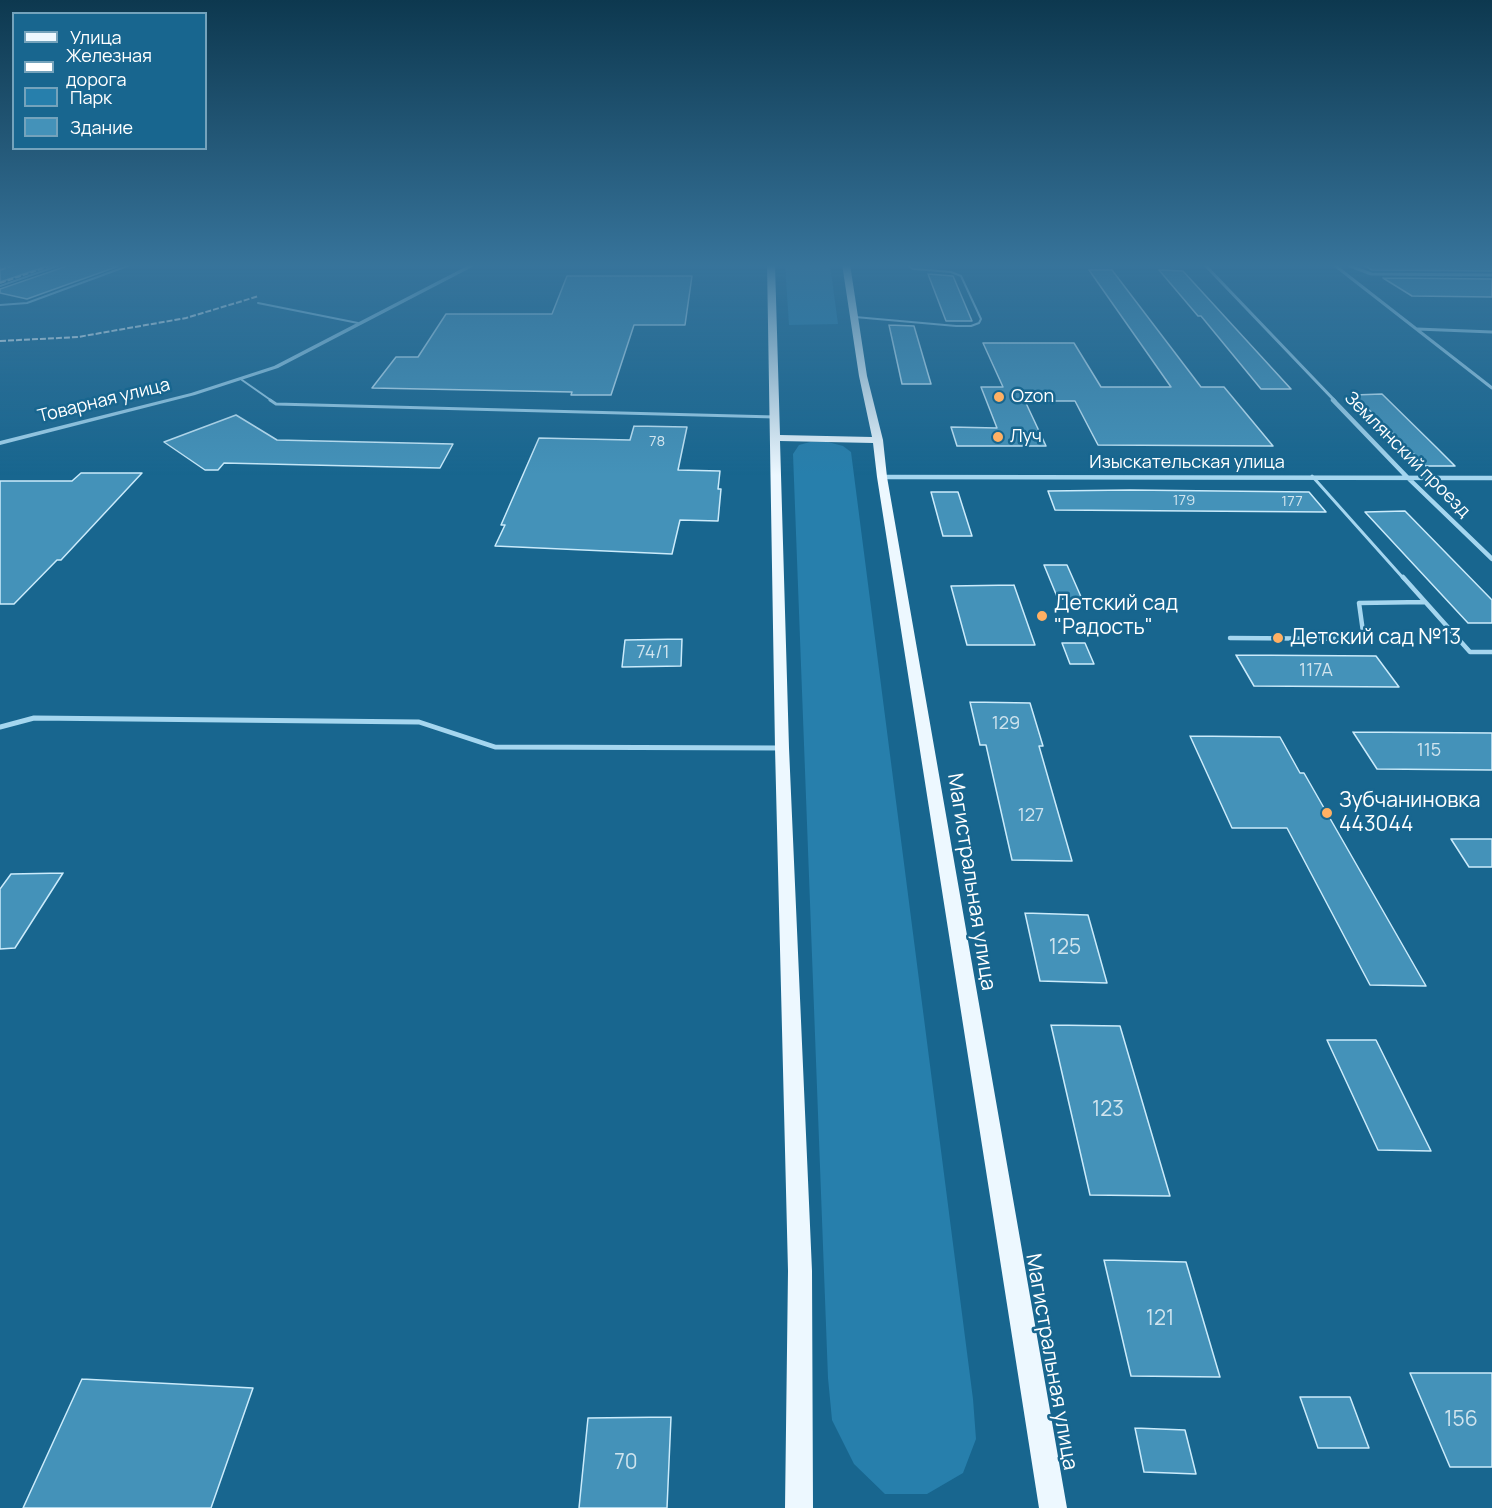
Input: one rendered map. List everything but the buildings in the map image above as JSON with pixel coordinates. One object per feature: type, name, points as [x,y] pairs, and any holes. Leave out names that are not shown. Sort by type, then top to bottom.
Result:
[{"type":"main road","points":[[773,334],[783,748],[800,1271],[799,1508]]},
{"type":"main road","name":"Магистральная улица","points":[[857,334],[863,376],[878,440],[882,477],[1053,1508]]},
{"type":"main road","points":[[775,438],[878,440]]},
{"type":"street","name":"Товарная улица","points":[[0,442],[242,380],[276,367],[337,334]]},
{"type":"street","name":"Землянский проезд","points":[[1271,334],[1407,477],[1492,559]]},
{"type":"street","points":[[1423,334],[1492,388]]},
{"type":"street","name":"Изыскательская улица","points":[[882,477],[1492,478]]},
{"type":"street","points":[[0,727],[34,718],[419,722],[495,747],[783,748]]},
{"type":"lane","points":[[242,380],[276,404],[775,417]]},
{"type":"lane","points":[[1312,476],[1470,652],[1492,652]]},
{"type":"lane","points":[[1230,638],[1364,639],[1359,603],[1425,603]]},
{"type":"green space","points":[[810,442],[828,442],[843,446],[851,452],[973,1399],[976,1439],[963,1473],[927,1494],[885,1494],[854,1464],[832,1420],[828,1378],[793,454],[799,445]]},
{"type":"railway","points":[[0,341],[93,334]]},
{"type":"place","name":"Ozon","points":[[999,397]]},
{"type":"place","name":"Луч","points":[[998,437]]},
{"type":"place","name":"Детский сад \"Радость\"","points":[[1042,616]]},
{"type":"place","name":"Детский сад №13","points":[[1278,638]]},
{"type":"place","name":"Зубчаниновка 443044","points":[[1327,813]]}]
